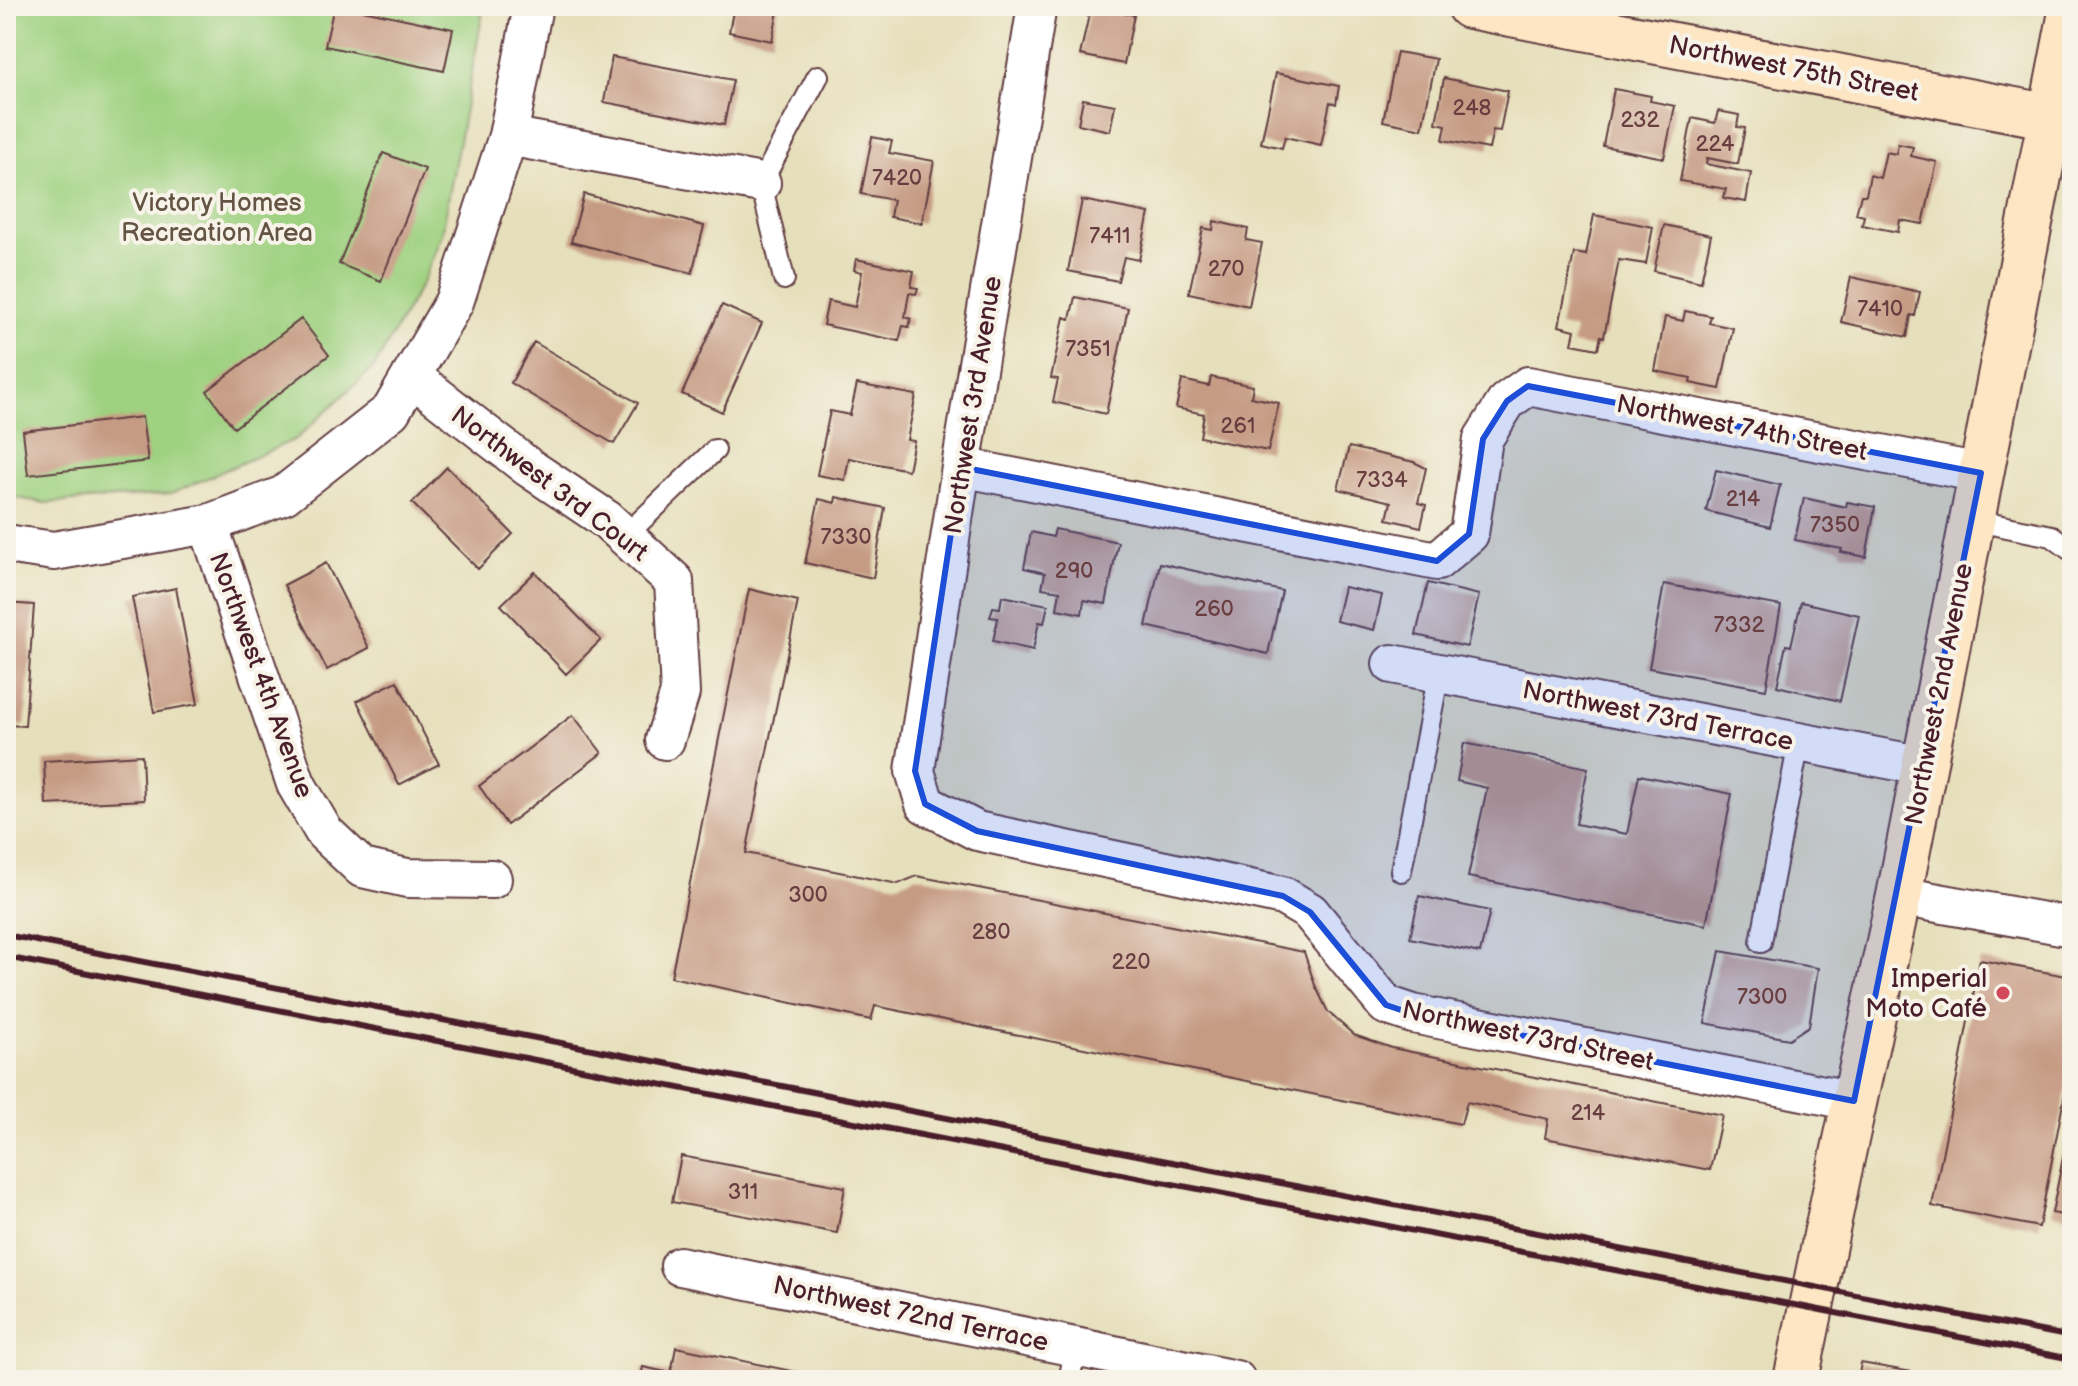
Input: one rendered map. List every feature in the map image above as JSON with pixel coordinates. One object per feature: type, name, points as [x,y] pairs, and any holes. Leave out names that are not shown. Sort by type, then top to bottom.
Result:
[{"type":"street","points":[[6,544],[54,551],[208,524],[284,495],[391,411],[454,302],[508,136],[533,6]]},
{"type":"street","name":"Northwest 3rd Avenue","points":[[925,804],[915,771],[961,467],[1037,6]]},
{"type":"street","name":"Northwest 75th Street","points":[[1469,6],[1524,11],[2062,119]]},
{"type":"street","name":"Northwest 2nd Avenue","points":[[1796,1380],[1899,896],[1981,473],[2062,119],[2072,7]]},
{"type":"street","points":[[508,136],[761,183]]},
{"type":"street","name":"Northwest 3rd Court","points":[[411,376],[528,467],[607,520],[674,581],[680,693],[665,740]]},
{"type":"street","name":"Northwest 74th Street","points":[[961,467],[1437,561],[1469,534],[1483,439],[1507,401],[1528,386],[1981,473]]},
{"type":"street","name":"Northwest 4th Avenue","points":[[208,524],[296,784],[324,832],[362,868],[407,878],[492,879]]},
{"type":"street","name":"Northwest 73rd Terrace","points":[[1392,664],[1924,766]]},
{"type":"street","name":"Northwest 73rd Street","points":[[925,804],[977,831],[1283,896],[1310,912],[1386,1005],[1413,1014],[1854,1101]]},
{"type":"street","points":[[1899,896],[2072,927]]},
{"type":"street","name":"Northwest 72nd Terrace","points":[[680,1266],[1072,1364],[1223,1379]]},
{"type":"lane","points":[[784,279],[761,183],[818,76]]},
{"type":"lane","points":[[625,536],[715,450]]},
{"type":"lane","points":[[1972,520],[2052,536],[2072,551]]},
{"type":"lane","points":[[1401,871],[1439,672]]},
{"type":"lane","points":[[1761,942],[1799,742]]},
{"type":"highlighted area","points":[[1528,386],[1981,473],[1854,1101],[1413,1014],[1386,1005],[1310,912],[1283,896],[977,831],[925,804],[915,771],[961,467],[1437,561],[1469,534],[1483,439],[1507,401]]},
{"type":"green space","name":"Victory Homes Recreation Area","points":[[6,6],[484,6],[442,234],[423,281],[375,366],[296,439],[171,494],[45,503],[6,496]]},
{"type":"building","points":[[334,6],[453,29],[444,71],[325,46]]},
{"type":"building","points":[[734,6],[779,6],[772,41],[729,32]]},
{"type":"building","points":[[1091,6],[1134,15],[1124,64],[1080,55]]},
{"type":"building","points":[[1397,52],[1436,59],[1422,129],[1383,121]]},
{"type":"building","points":[[612,57],[733,80],[724,125],[604,102]]},
{"type":"building","points":[[1276,73],[1339,86],[1336,104],[1330,102],[1321,145],[1285,137],[1282,148],[1261,143]]},
{"type":"building","points":[[1444,78],[1508,91],[1500,131],[1493,130],[1489,149],[1443,140],[1446,125],[1436,123]]},
{"type":"building","points":[[1614,89],[1651,96],[1650,101],[1675,106],[1664,158],[1603,146]]},
{"type":"building","points":[[1083,99],[1115,105],[1110,131],[1078,124]]},
{"type":"building","points":[[1718,111],[1739,115],[1737,127],[1745,128],[1738,164],[1707,158],[1706,164],[1751,173],[1746,202],[1724,198],[1726,189],[1680,181],[1692,118],[1715,123]]},
{"type":"building","points":[[872,137],[892,141],[889,153],[934,161],[922,223],[890,217],[893,200],[861,194]]},
{"type":"building","points":[[1898,144],[1913,147],[1911,156],[1937,162],[1923,224],[1900,220],[1898,232],[1862,225],[1864,216],[1856,214],[1861,195],[1866,195],[1870,175],[1880,178],[1886,152],[1896,154]]},
{"type":"building","points":[[383,153],[425,169],[381,281],[339,264]]},
{"type":"building","points":[[584,194],[704,226],[692,273],[571,242]]},
{"type":"building","points":[[1082,200],[1149,213],[1139,260],[1124,257],[1118,281],[1068,271]]},
{"type":"building","points":[[1594,215],[1653,227],[1646,264],[1619,260],[1604,337],[1601,336],[1598,349],[1572,344],[1575,330],[1559,326],[1574,253],[1586,255]]},
{"type":"building","points":[[1214,221],[1248,229],[1246,240],[1262,243],[1249,306],[1189,293],[1203,228],[1213,230]]},
{"type":"building","points":[[1664,225],[1711,235],[1701,282],[1654,271]]},
{"type":"building","points":[[856,259],[914,271],[911,287],[918,288],[916,294],[909,293],[905,317],[911,319],[909,327],[903,326],[899,341],[823,325],[828,301],[855,307],[862,272],[854,270]]},
{"type":"building","points":[[1851,277],[1920,292],[1907,337],[1841,322]]},
{"type":"building","points":[[1075,297],[1128,308],[1106,414],[1053,402],[1058,379],[1051,378],[1064,317],[1070,319]]},
{"type":"building","points":[[722,305],[762,323],[722,412],[682,394]]},
{"type":"building","points":[[1685,311],[1711,316],[1709,323],[1733,328],[1720,389],[1690,383],[1691,378],[1655,371],[1665,317],[1683,321]]},
{"type":"building","points":[[301,319],[329,355],[234,428],[207,391]]},
{"type":"building","points":[[534,342],[638,403],[614,444],[511,383]]},
{"type":"building","points":[[1211,377],[1253,386],[1251,397],[1279,403],[1268,451],[1200,437],[1204,414],[1176,408],[1182,380],[1209,386]]},
{"type":"building","points":[[857,384],[916,395],[907,440],[914,441],[908,470],[849,458],[845,480],[817,475],[830,411],[850,415]]},
{"type":"building","points":[[142,417],[148,461],[28,475],[23,431]]},
{"type":"building","points":[[1349,447],[1414,462],[1426,468],[1418,503],[1426,505],[1421,527],[1387,519],[1391,502],[1338,489]]},
{"type":"building","points":[[447,467],[513,534],[478,569],[412,503]]},
{"type":"building","points":[[1716,470],[1780,485],[1770,527],[1706,511]]},
{"type":"building","points":[[836,497],[885,508],[873,578],[805,563],[819,499],[835,503]]},
{"type":"building","points":[[1804,498],[1846,507],[1847,502],[1875,507],[1866,557],[1795,540]]},
{"type":"building","points":[[1055,529],[1118,542],[1106,604],[1084,600],[1082,614],[1057,609],[1060,591],[1042,588],[1045,573],[1024,568],[1031,532],[1053,537]]},
{"type":"building","points":[[326,563],[369,648],[327,670],[284,585]]},
{"type":"building","points":[[1160,563],[1282,591],[1268,654],[1146,626]]},
{"type":"building","points":[[535,572],[601,640],[566,674],[501,605]]},
{"type":"building","points":[[1428,583],[1479,595],[1467,647],[1416,635]]},
{"type":"building","points":[[1664,584],[1781,606],[1766,689],[1649,668]]},
{"type":"building","points":[[1344,587],[1382,595],[1374,630],[1336,621]]},
{"type":"building","points":[[176,588],[198,704],[154,712],[132,597]]},
{"type":"building","points":[[749,589],[798,601],[746,853],[898,884],[917,876],[1304,952],[1328,1012],[1354,1035],[1392,1048],[1722,1115],[1710,1170],[1545,1138],[1548,1119],[1467,1102],[1461,1124],[875,1006],[871,1020],[671,977]]},
{"type":"building","points":[[1002,596],[1048,605],[1044,623],[1039,622],[1033,650],[993,641],[998,618],[990,617],[993,607],[1000,608]]},
{"type":"building","points":[[1801,602],[1859,615],[1840,701],[1777,686],[1786,645],[1791,646]]},
{"type":"building","points":[[6,603],[34,605],[25,726],[6,725]]},
{"type":"building","points":[[397,681],[439,764],[399,785],[357,701]]},
{"type":"building","points":[[573,715],[602,753],[507,825],[479,786]]},
{"type":"building","points":[[1464,743],[1588,768],[1576,824],[1627,834],[1639,775],[1732,794],[1706,925],[1468,877],[1487,788],[1457,781]]},
{"type":"building","points":[[142,755],[144,800],[46,805],[44,761]]},
{"type":"building","points":[[1419,896],[1490,911],[1480,953],[1410,938]]},
{"type":"building","points":[[1720,951],[1818,968],[1809,1026],[1789,1039],[1705,1023]]},
{"type":"building","points":[[1980,960],[2072,977],[2072,1057],[2039,1227],[1932,1206]]},
{"type":"building","points":[[2072,1117],[2072,1217],[2052,1213]]},
{"type":"building","points":[[681,1156],[845,1187],[837,1233],[672,1202]]},
{"type":"building","points":[[676,1347],[830,1380],[640,1380],[643,1367],[671,1373]]},
{"type":"building","points":[[1861,1363],[1946,1378],[1858,1380]]},
{"type":"railway","points":[[6,935],[2072,1337]]},
{"type":"railway","points":[[6,957],[2072,1359]]},
{"type":"place","name":"Imperial Moto Café","points":[[2003,993]]}]
